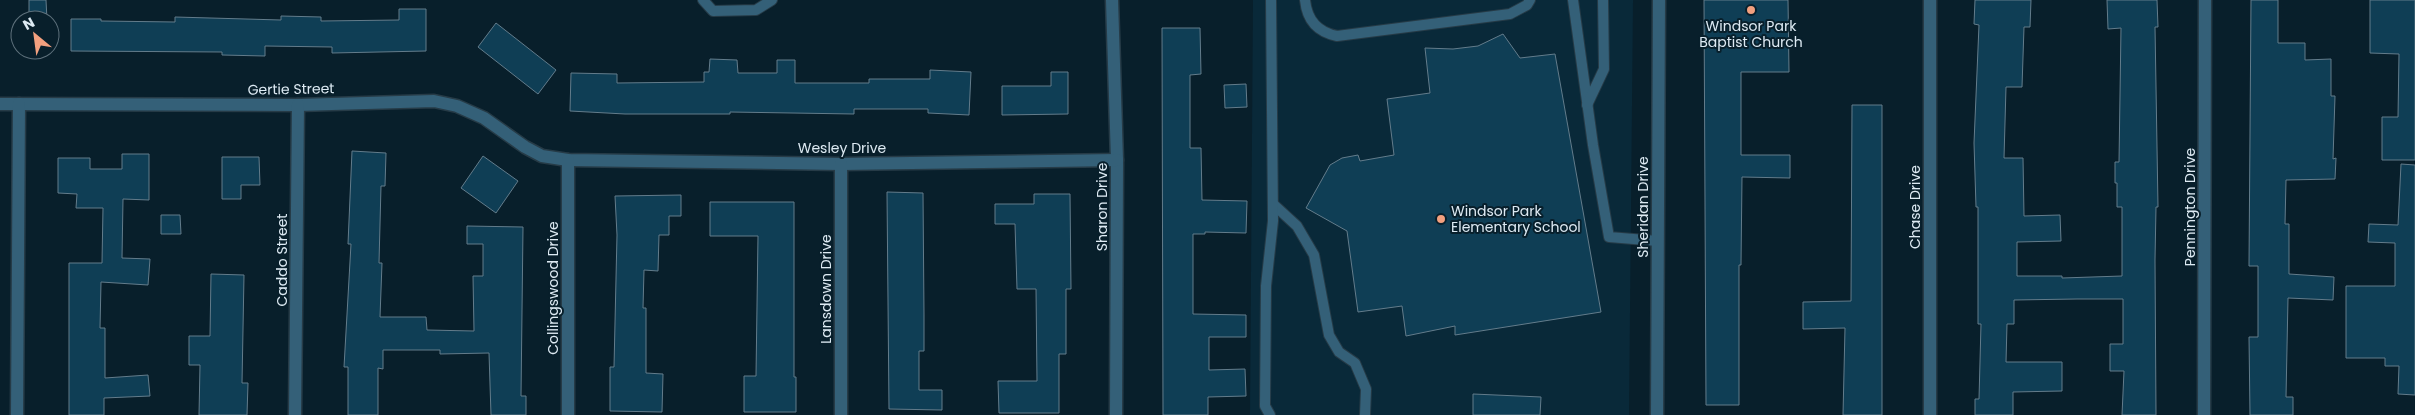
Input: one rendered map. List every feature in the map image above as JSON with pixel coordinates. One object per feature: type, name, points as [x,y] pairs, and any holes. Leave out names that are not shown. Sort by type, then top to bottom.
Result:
[{"type":"street","name":"Sharon Drive","points":[[1112,0],[1117,160],[1116,415]]},
{"type":"street","name":"Sheridan Drive","points":[[1657,415],[1659,0]]},
{"type":"street","name":"Chase Drive","points":[[1930,0],[1930,415]]},
{"type":"street","name":"Pennington Drive","points":[[2204,415],[2205,0]]},
{"type":"street","name":"Gertie Street","points":[[0,104],[298,104],[434,101],[457,106],[484,118],[524,147],[542,156],[568,160]]},
{"type":"street","points":[[17,415],[19,104]]},
{"type":"street","name":"Caddo Street","points":[[295,415],[298,104]]},
{"type":"street","name":"Wesley Drive","points":[[568,160],[842,164],[1117,160]]},
{"type":"street","name":"Collingswood Drive","points":[[568,160],[568,415]]},
{"type":"street","name":"Lansdown Drive","points":[[841,415],[842,164]]},
{"type":"lane","points":[[703,0],[714,11],[756,10],[772,0]]},
{"type":"lane","points":[[1270,415],[1265,406],[1266,286],[1273,204],[1271,0]]},
{"type":"lane","points":[[1305,0],[1310,22],[1325,33],[1337,36],[1510,14],[1527,5],[1530,0]]},
{"type":"lane","points":[[1573,0],[1587,106],[1609,237],[1658,241]]},
{"type":"lane","points":[[1587,106],[1604,69],[1603,0]]},
{"type":"lane","points":[[1273,204],[1297,226],[1314,255],[1329,335],[1339,352],[1355,363],[1366,389],[1365,415]]},
{"type":"shaded area","name":"Windsor Park Elementary School","points":[[1253,0],[1633,0],[1629,415],[1250,415]]},
{"type":"building","points":[[29,0],[46,0],[46,10],[29,10]]},
{"type":"building","points":[[1704,0],[1788,0],[1789,72],[1741,72],[1741,155],[1790,155],[1790,178],[1742,177],[1741,265],[1739,265],[1739,405],[1706,405]]},
{"type":"building","points":[[1975,0],[2031,0],[2030,27],[2024,27],[2022,87],[2006,87],[2004,158],[2023,158],[2024,216],[2060,215],[2061,241],[2017,242],[2017,276],[2062,276],[2062,278],[2122,276],[2122,207],[2117,207],[2117,183],[2115,183],[2115,162],[2119,162],[2121,28],[2108,29],[2107,0],[2157,0],[2158,27],[2155,27],[2158,207],[2156,207],[2155,260],[2156,415],[2122,415],[2124,371],[2110,371],[2110,344],[2123,344],[2123,299],[2077,299],[2014,300],[2014,324],[2007,324],[2006,362],[2062,362],[2062,391],[2013,392],[2013,415],[1975,415],[1975,399],[1979,399],[1981,324],[1978,324],[1978,207],[1976,207],[1974,143],[1979,25],[1974,24]]},
{"type":"building","points":[[2251,0],[2278,0],[2278,43],[2305,43],[2305,60],[2331,59],[2331,96],[2335,96],[2333,159],[2336,158],[2335,179],[2286,180],[2285,224],[2289,224],[2289,274],[2334,277],[2333,300],[2288,298],[2286,397],[2293,397],[2293,415],[2250,415],[2249,337],[2258,337],[2258,266],[2249,266]]},
{"type":"building","points":[[2370,0],[2415,0],[2415,160],[2382,160],[2382,117],[2398,117],[2399,54],[2370,53]]},
{"type":"building","points":[[399,9],[426,9],[426,51],[332,53],[332,47],[265,46],[265,56],[222,55],[222,52],[71,51],[71,19],[175,22],[175,17],[281,20],[281,16],[321,17],[321,21],[399,20]]},
{"type":"building","points":[[496,23],[556,70],[538,94],[478,47]]},
{"type":"building","points":[[1162,28],[1200,28],[1201,74],[1190,75],[1190,148],[1201,148],[1202,200],[1247,201],[1246,233],[1205,232],[1205,234],[1193,234],[1193,314],[1246,315],[1246,337],[1209,337],[1209,370],[1245,369],[1246,396],[1208,397],[1208,415],[1163,415]]},
{"type":"building","points":[[1503,34],[1520,58],[1555,54],[1601,312],[1455,335],[1455,326],[1406,336],[1402,306],[1358,312],[1347,231],[1306,208],[1330,165],[1342,158],[1358,155],[1360,161],[1394,155],[1387,99],[1430,93],[1425,48],[1453,49],[1478,46]]},
{"type":"building","points":[[710,59],[737,60],[738,73],[777,73],[777,60],[795,60],[795,83],[869,83],[869,79],[930,79],[930,70],[971,72],[969,115],[928,113],[928,109],[854,109],[854,114],[730,112],[730,114],[625,114],[570,111],[571,73],[617,74],[617,83],[704,82],[704,72],[709,72]]},
{"type":"building","points":[[1051,72],[1068,72],[1068,114],[1002,115],[1002,86],[1051,86]]},
{"type":"building","points":[[1246,84],[1247,107],[1225,108],[1224,85]]},
{"type":"building","points":[[1852,105],[1882,105],[1882,415],[1843,415],[1845,328],[1803,329],[1803,302],[1851,301]]},
{"type":"building","points":[[352,151],[386,153],[385,186],[381,186],[379,263],[382,263],[380,317],[426,317],[427,330],[474,331],[473,276],[483,276],[483,244],[467,244],[467,226],[523,227],[521,396],[526,396],[526,415],[491,415],[489,353],[440,354],[440,350],[383,350],[383,369],[378,368],[378,415],[348,415],[348,367],[344,367],[351,244],[348,244]]},
{"type":"building","points":[[122,154],[149,154],[149,200],[123,199],[122,258],[150,259],[148,285],[101,282],[100,328],[105,328],[105,378],[148,375],[150,396],[104,398],[104,415],[69,415],[69,263],[102,263],[103,208],[76,208],[77,194],[58,193],[58,158],[90,158],[90,169],[122,169]]},
{"type":"building","points":[[483,156],[518,181],[496,213],[461,188]]},
{"type":"building","points":[[222,157],[259,157],[260,185],[241,185],[241,199],[222,199]]},
{"type":"building","points":[[2401,164],[2415,165],[2415,395],[2398,394],[2399,366],[2385,366],[2385,358],[2346,358],[2346,286],[2395,286],[2395,243],[2368,242],[2369,224],[2398,225]]},
{"type":"building","points":[[887,192],[923,193],[924,351],[919,351],[919,390],[942,390],[942,410],[889,409]]},
{"type":"building","points":[[1034,194],[1070,194],[1071,289],[1066,289],[1066,354],[1059,354],[1059,413],[999,413],[998,381],[1037,381],[1036,289],[1017,289],[1015,224],[995,224],[995,204],[1034,204]]},
{"type":"building","points":[[681,195],[681,216],[669,216],[669,235],[659,235],[658,271],[644,270],[643,308],[646,308],[646,373],[663,374],[662,412],[610,411],[610,367],[614,367],[617,235],[615,196]]},
{"type":"building","points":[[710,202],[794,202],[794,377],[796,377],[796,412],[744,412],[744,376],[756,376],[758,236],[710,236]]},
{"type":"building","points":[[161,215],[180,215],[181,234],[161,234]]},
{"type":"building","points":[[211,274],[244,275],[242,383],[248,383],[247,415],[199,415],[200,365],[189,365],[189,336],[210,336]]},
{"type":"building","points":[[1473,394],[1541,397],[1540,415],[1473,415]]},
{"type":"place","name":"Windsor Park Baptist Church","points":[[1751,10]]},
{"type":"place","name":"Windsor Park Elementary School","points":[[1441,219]]}]
